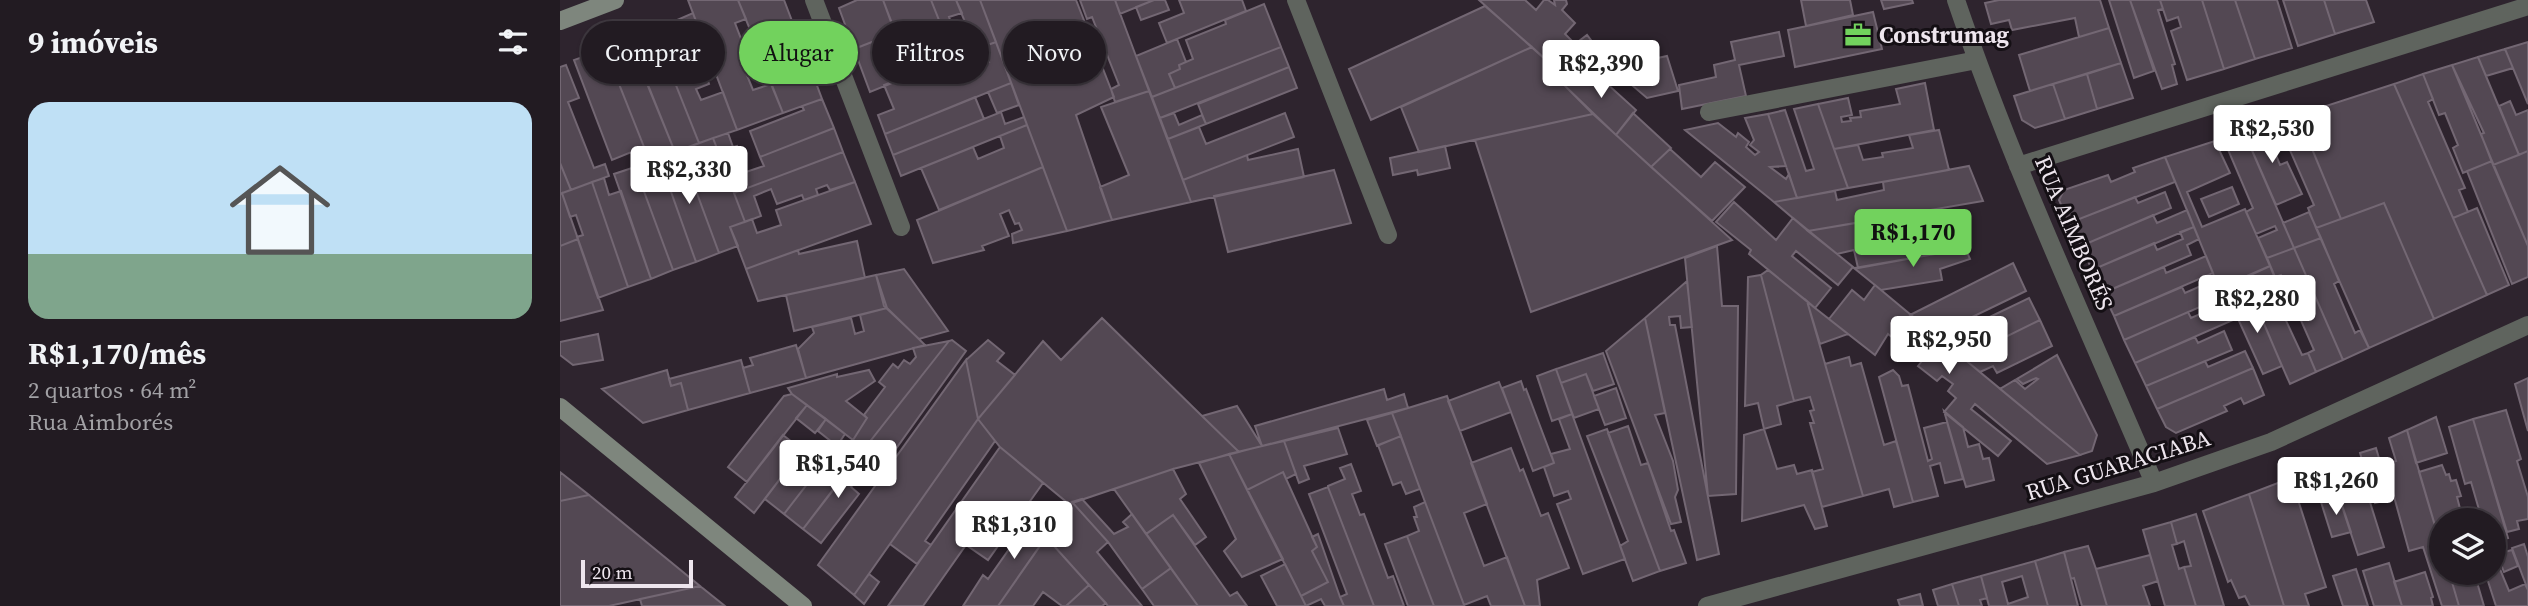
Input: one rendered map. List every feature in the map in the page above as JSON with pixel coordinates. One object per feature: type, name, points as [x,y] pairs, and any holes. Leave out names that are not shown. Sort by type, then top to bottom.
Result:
[{"type":"main road","points":[[560,21],[615,0]]},
{"type":"main road","points":[[560,407],[803,606]]},
{"type":"street","points":[[814,0],[901,227]]},
{"type":"street","points":[[1296,0],[1388,235]]},
{"type":"street","name":"RUA AIMBORÉS","points":[[1956,0],[1976,60],[2018,166],[2154,483]]},
{"type":"street","points":[[2018,166],[2528,6]]},
{"type":"street","points":[[1709,112],[1976,60]]},
{"type":"street","name":"RUA GUARACIABA","points":[[1707,606],[2154,483],[2271,442],[2528,326]]},
{"type":"building","points":[[688,0],[738,0],[746,19],[735,23],[739,33],[739,84],[751,84],[753,90],[771,84],[783,113],[737,130],[720,84],[725,84],[725,21],[696,21]]},
{"type":"building","points":[[738,0],[784,0],[792,21],[747,21]]},
{"type":"building","points":[[857,0],[883,0],[891,21],[872,21],[872,42],[858,47],[858,21],[844,21],[839,8]]},
{"type":"building","points":[[883,0],[931,0],[939,21],[891,21]]},
{"type":"building","points":[[931,0],[956,0],[962,13],[949,17],[951,21],[939,21]]},
{"type":"building","points":[[956,0],[980,0],[988,21],[965,21]]},
{"type":"building","points":[[980,0],[1076,0],[1084,21],[1003,21],[1003,61]]},
{"type":"building","points":[[1080,0],[1115,0],[1149,91],[1115,102],[1111,89],[1119,85],[1106,52],[1106,21],[1094,21],[1092,17],[1087,19]]},
{"type":"building","points":[[1115,0],[1154,0],[1120,14]]},
{"type":"building","points":[[1154,0],[1165,0],[1169,10],[1141,20],[1136,7]]},
{"type":"building","points":[[1179,0],[1242,0],[1246,11],[1167,43],[1159,23],[1184,13]]},
{"type":"building","points":[[1479,0],[1525,0],[1536,10],[1544,0],[1555,5],[1554,0],[1566,0],[1567,4],[1562,10],[1575,23],[1565,34],[1575,44],[1587,35],[1612,68],[1567,79]]},
{"type":"building","points":[[1801,0],[1850,0],[1853,15],[1806,26]]},
{"type":"building","points":[[1881,0],[1912,0],[1913,3],[1884,9]]},
{"type":"building","points":[[1999,0],[2100,0],[2109,28],[2079,37],[2075,18],[2012,30],[2009,20],[1991,24],[1985,3]]},
{"type":"building","points":[[2109,0],[2130,0],[2154,71],[2134,78]]},
{"type":"building","points":[[2130,0],[2160,0],[2163,9],[2158,10],[2175,64],[2172,65],[2177,84],[2162,89]]},
{"type":"building","points":[[2160,0],[2202,0],[2224,69],[2187,80],[2171,31],[2181,27],[2178,17],[2167,21]]},
{"type":"building","points":[[2202,0],[2235,0],[2255,59],[2224,69]]},
{"type":"building","points":[[2235,0],[2277,0],[2292,48],[2255,59]]},
{"type":"building","points":[[2283,0],[2324,0],[2335,34],[2298,46]]},
{"type":"building","points":[[2324,0],[2366,0],[2374,22],[2335,34]]},
{"type":"building","points":[[1264,4],[1281,47],[1175,88],[1169,74],[1180,69],[1179,65],[1193,59],[1186,40],[1226,24],[1225,20]]},
{"type":"building","points":[[1485,6],[1532,47],[1371,120],[1349,69]]},
{"type":"building","points":[[1873,12],[1882,49],[1795,67],[1788,30]]},
{"type":"building","points":[[693,13],[696,21],[675,21]]},
{"type":"building","points":[[989,24],[996,42],[989,44]]},
{"type":"building","points":[[2109,28],[2121,63],[2030,91],[2019,55]]},
{"type":"building","points":[[1779,32],[1784,56],[1739,65],[1746,96],[1682,109],[1679,85],[1716,77],[1714,65],[1735,60],[1731,42]]},
{"type":"building","points":[[1177,39],[1186,62],[1179,65],[1180,69],[1169,74],[1175,88],[1152,97],[1136,56]]},
{"type":"building","points":[[872,42],[872,84],[890,84],[870,92],[858,60],[858,47]]},
{"type":"building","points":[[996,42],[1003,61],[1003,84],[1009,84],[885,134],[878,115],[894,109],[884,85],[989,84],[989,44]]},
{"type":"building","points":[[2528,42],[2528,104],[2505,49]]},
{"type":"building","points":[[1281,47],[1289,67],[1160,118],[1152,97]]},
{"type":"building","points":[[1532,47],[1567,79],[1563,84],[1593,114],[1419,152],[1401,107]]},
{"type":"building","points":[[2505,49],[2513,68],[2486,76],[2478,57]]},
{"type":"building","points":[[1667,56],[1678,91],[1647,98],[1612,68]]},
{"type":"building","points":[[2478,57],[2519,155],[2493,165],[2481,134],[2484,133],[2452,65]]},
{"type":"building","points":[[581,58],[581,78],[574,60]]},
{"type":"building","points":[[2121,63],[2133,98],[2097,109],[2087,74]]},
{"type":"building","points":[[566,65],[579,98],[568,102],[594,168],[605,164],[609,176],[571,190],[560,163],[560,67]]},
{"type":"building","points":[[2452,65],[2492,161],[2463,173],[2453,148],[2458,145],[2445,113],[2439,115],[2423,74]]},
{"type":"building","points":[[1289,67],[1297,88],[1206,124],[1198,104]]},
{"type":"building","points":[[1594,72],[1636,110],[1616,135],[1563,84],[1567,79]]},
{"type":"building","points":[[2087,74],[2097,109],[2065,119],[2053,84]]},
{"type":"building","points":[[2423,74],[2433,99],[2428,102],[2465,188],[2459,190],[2468,212],[2453,218],[2394,84]]},
{"type":"building","points":[[1106,77],[1114,97],[1076,115],[1112,220],[1067,231],[1012,84],[1106,84]]},
{"type":"building","points":[[1925,83],[1934,130],[1834,149],[1818,104],[1848,98],[1852,115],[1841,117],[1842,122],[1851,121],[1850,118],[1861,117],[1860,111],[1900,104],[1896,89]]},
{"type":"building","points":[[583,84],[619,84],[644,147],[612,160]]},
{"type":"building","points":[[619,84],[647,84],[675,152],[650,162]]},
{"type":"building","points":[[648,84],[676,84],[699,143],[675,152]]},
{"type":"building","points":[[676,84],[709,84],[696,89],[701,100],[723,92],[737,130],[699,143]]},
{"type":"building","points":[[772,84],[816,84],[822,99],[783,113]]},
{"type":"building","points":[[1011,84],[1019,105],[997,113],[988,92]]},
{"type":"building","points":[[2053,84],[2065,119],[2035,128],[2022,120],[2014,96]]},
{"type":"building","points":[[2394,84],[2487,295],[2434,319],[2384,203],[2341,219],[2298,115]]},
{"type":"building","points":[[1149,91],[1191,202],[1112,220],[1100,187],[1129,175],[1101,107]]},
{"type":"building","points":[[975,97],[984,119],[893,155],[885,134]]},
{"type":"building","points":[[822,99],[834,128],[760,157],[750,131],[804,110],[802,106]]},
{"type":"building","points":[[2510,101],[2516,115],[2528,110],[2528,151],[2519,155],[2499,106]]},
{"type":"building","points":[[1818,104],[1848,188],[1797,198],[1768,114],[1785,110],[1806,171],[1814,169],[1794,109]]},
{"type":"building","points":[[1001,112],[1005,124],[1024,117],[1027,125],[901,176],[893,155]]},
{"type":"building","points":[[1174,113],[1179,125],[1202,115],[1206,124],[1168,139],[1160,118]]},
{"type":"building","points":[[1285,113],[1294,137],[1183,180],[1168,139],[1199,127],[1206,144]]},
{"type":"building","points":[[1633,113],[1671,148],[1651,167],[1616,135]]},
{"type":"building","points":[[1593,114],[1732,240],[1531,312],[1475,140]]},
{"type":"building","points":[[1768,114],[1786,166],[1770,167],[1786,179],[1789,174],[1797,198],[1774,202],[1685,130],[1718,123],[1736,137],[1738,133],[1749,142],[1746,147],[1755,155],[1759,152],[1750,145],[1754,140],[1745,118]]},
{"type":"building","points":[[2298,115],[2341,219],[2316,228],[2308,208],[2314,205],[2282,132],[2276,135],[2271,123]]},
{"type":"building","points":[[2271,123],[2276,135],[2269,138],[2280,165],[2287,162],[2302,194],[2276,205],[2244,132]]},
{"type":"building","points":[[1027,125],[1043,167],[939,210],[921,168],[973,147],[978,159],[1004,148],[1000,136]]},
{"type":"building","points":[[834,128],[843,152],[734,193],[725,169],[743,163],[746,172],[764,166],[760,157]]},
{"type":"building","points":[[1939,130],[1949,170],[1848,188],[1834,149],[1858,145],[1863,160],[1883,157],[1882,153],[1913,148],[1909,135]]},
{"type":"building","points":[[2244,132],[2294,248],[2267,258],[2258,238],[2277,230],[2275,226],[2256,234],[2246,212],[2253,208],[2223,138]]},
{"type":"building","points":[[728,133],[733,147],[737,146],[743,163],[725,169],[713,138]]},
{"type":"building","points":[[713,138],[745,222],[730,227],[738,246],[719,253],[681,150]]},
{"type":"building","points":[[2215,141],[2230,173],[2187,192],[2202,227],[2245,209],[2270,266],[2219,288],[2165,157]]},
{"type":"building","points":[[1445,146],[1450,168],[1418,175],[1417,170],[1393,175],[1390,158]]},
{"type":"building","points":[[1298,149],[1304,177],[1191,202],[1183,180],[1247,155],[1248,160]]},
{"type":"building","points":[[1670,149],[1701,177],[1715,162],[1745,187],[1712,221],[1651,167]]},
{"type":"building","points":[[681,150],[719,253],[696,262],[659,158]]},
{"type":"building","points":[[2528,151],[2528,246],[2493,165]]},
{"type":"building","points":[[843,152],[855,182],[830,190],[827,185],[816,189],[818,195],[804,200],[802,195],[777,204],[771,189],[754,196],[761,216],[745,222],[734,193]]},
{"type":"building","points":[[2165,157],[2175,182],[2069,223],[2059,200],[2064,190],[2108,175],[2111,182],[2135,172],[2133,168]]},
{"type":"building","points":[[2492,161],[2528,246],[2528,277],[2512,284],[2467,171]]},
{"type":"building","points":[[648,162],[654,178],[665,175],[696,262],[673,270],[635,167]]},
{"type":"building","points":[[560,163],[571,190],[560,194]]},
{"type":"building","points":[[1969,166],[1983,201],[1808,231],[1774,202],[1835,191],[1837,200],[1884,190],[1883,182]]},
{"type":"building","points":[[635,167],[673,270],[651,279],[614,174]]},
{"type":"building","points":[[1043,167],[1067,231],[1013,243],[1012,234],[1022,230],[1019,223],[1015,224],[1009,210],[1000,214],[1009,236],[982,246],[984,250],[933,263],[917,220]]},
{"type":"building","points":[[1334,170],[1351,223],[1228,252],[1214,196]]},
{"type":"building","points":[[604,178],[609,195],[621,191],[651,279],[628,287],[592,182]]},
{"type":"building","points":[[592,182],[628,287],[598,298],[577,237],[583,235],[576,215],[570,217],[562,193]]},
{"type":"building","points":[[855,182],[871,224],[746,269],[730,227],[752,219],[757,233],[781,225],[776,210]]},
{"type":"building","points":[[2232,187],[2239,204],[2209,217],[2201,199]]},
{"type":"building","points":[[2165,192],[2171,208],[2081,246],[2069,223],[2135,197],[2138,203]]},
{"type":"building","points":[[562,193],[578,239],[560,246],[560,194]]},
{"type":"building","points":[[1734,202],[1776,240],[1793,218],[1853,267],[1838,285],[1796,251],[1792,256],[1831,288],[1815,308],[1749,254],[1751,250],[1716,222]]},
{"type":"building","points":[[2384,203],[2434,319],[2369,348],[2316,228]]},
{"type":"building","points":[[2477,208],[2509,285],[2487,295],[2453,218]]},
{"type":"building","points":[[2187,210],[2194,227],[2092,270],[2081,246],[2153,215],[2157,223]]},
{"type":"building","points":[[2309,212],[2321,238],[2294,248],[2283,223]]},
{"type":"building","points":[[1892,217],[1895,236],[1930,229],[1935,254],[1858,268],[1854,250],[1837,254],[1808,231]]},
{"type":"building","points":[[2194,227],[2199,239],[2187,245],[2191,255],[2103,293],[2092,270],[2154,243],[2157,250],[2183,239],[2180,232]]},
{"type":"building","points":[[2321,238],[2339,281],[2334,284],[2355,333],[2360,330],[2369,348],[2343,360],[2294,248]]},
{"type":"building","points":[[578,239],[603,310],[560,321],[560,246]]},
{"type":"building","points":[[857,241],[865,278],[758,301],[746,269],[798,250],[799,254]]},
{"type":"building","points":[[1964,245],[1970,259],[1940,269],[1942,280],[1881,290],[1854,268],[1935,254]]},
{"type":"building","points":[[1717,246],[1722,306],[1738,306],[1736,494],[1708,496],[1685,258]]},
{"type":"building","points":[[2294,248],[2343,360],[2316,372],[2308,353],[2314,350],[2281,275],[2275,277],[2267,258]]},
{"type":"building","points":[[2206,256],[2213,273],[2114,316],[2103,293],[2164,267],[2166,273]]},
{"type":"building","points":[[2013,263],[2026,291],[1935,335],[1910,315]]},
{"type":"building","points":[[2270,266],[2276,281],[2269,284],[2302,355],[2308,353],[2316,372],[2290,384],[2244,278]]},
{"type":"building","points":[[904,269],[948,331],[919,339],[884,306],[876,275]]},
{"type":"building","points":[[1768,270],[1807,301],[1863,496],[1822,507],[1812,472],[1823,469],[1810,423],[1814,423],[1810,411],[1814,410],[1810,397],[1794,401],[1761,275]]},
{"type":"building","points":[[876,275],[887,308],[794,331],[786,295]]},
{"type":"building","points":[[1761,275],[1794,401],[1777,406],[1781,424],[1764,429],[1758,403],[1745,406],[1748,277]]},
{"type":"building","points":[[1687,281],[1692,327],[1681,328],[1680,316],[1669,317],[1670,325],[1675,325],[1719,554],[1697,560],[1645,318]]},
{"type":"building","points":[[2217,283],[2223,297],[2124,340],[2114,316],[2182,287],[2185,293],[2203,285],[2205,288]]},
{"type":"building","points":[[1875,285],[2080,455],[2047,464],[1975,404],[1971,409],[2011,441],[1998,456],[1944,412],[1956,398],[1948,391],[1953,384],[1942,376],[1937,381],[1918,366],[1922,361],[1888,334],[1875,355],[1829,319],[1852,290],[1864,300]]},
{"type":"building","points":[[2251,293],[2282,366],[2263,374],[2234,310],[2244,305],[2240,297]]},
{"type":"building","points":[[2029,298],[2040,320],[1963,358],[1935,335],[1959,323],[1966,336],[1977,331],[1973,325]]},
{"type":"building","points":[[1807,301],[1815,308],[1848,334],[1820,344]]},
{"type":"building","points":[[2226,303],[2233,320],[2135,363],[2124,340],[2188,312],[2191,318]]},
{"type":"building","points":[[887,308],[925,345],[806,378],[798,349],[814,333],[812,327],[851,318],[855,334],[864,331],[860,315]]},
{"type":"building","points":[[1102,318],[1239,452],[1173,469],[1069,504],[1000,447],[978,419],[1043,341],[1061,360]]},
{"type":"building","points":[[1645,318],[1665,413],[1655,415],[1673,461],[1678,490],[1675,497],[1681,522],[1671,524],[1606,351]]},
{"type":"building","points":[[2040,320],[2052,346],[1997,373],[1993,366],[1980,372],[1963,358]]},
{"type":"building","points":[[2224,331],[2232,350],[2146,386],[2135,363],[2195,337],[2198,343]]},
{"type":"building","points":[[598,334],[603,360],[573,365],[560,355],[560,342]]},
{"type":"building","points":[[952,340],[966,351],[885,464],[882,463],[864,449]]},
{"type":"building","points":[[988,340],[1004,353],[997,361],[1015,375],[978,419],[966,360]]},
{"type":"building","points":[[949,341],[864,449],[853,440],[867,418],[864,415],[885,387],[879,382],[893,364],[898,368],[904,360],[910,364],[916,357],[913,348]]},
{"type":"building","points":[[796,345],[806,378],[750,393],[743,368],[753,365],[750,358]]},
{"type":"building","points":[[2245,351],[2253,368],[2157,409],[2146,386],[2205,361],[2208,367]]},
{"type":"building","points":[[1603,353],[1614,384],[1593,391],[1586,374],[1561,383],[1556,369]]},
{"type":"building","points":[[2057,355],[2097,435],[2092,451],[2080,455],[2000,389],[2015,380],[2025,389],[2038,379],[2023,384],[2017,379]]},
{"type":"building","points":[[1849,357],[1851,366],[1861,363],[1884,445],[1896,441],[1913,502],[1894,507],[1889,489],[1863,496],[1825,364]]},
{"type":"building","points":[[741,360],[750,393],[688,410],[681,383],[671,386],[669,379]]},
{"type":"building","points":[[966,360],[978,419],[854,595],[818,565]]},
{"type":"building","points":[[2253,368],[2264,395],[2244,404],[2241,398],[2224,406],[2227,411],[2176,433],[2166,427],[2157,409]]},
{"type":"building","points":[[1556,369],[1572,414],[1552,421],[1537,376]]},
{"type":"building","points":[[667,370],[671,386],[681,383],[688,410],[643,423],[602,389]]},
{"type":"building","points":[[869,370],[875,381],[846,401],[867,418],[853,440],[792,394],[788,388],[837,374],[837,377]]},
{"type":"building","points":[[1893,370],[1899,376],[1902,386],[1908,385],[1928,461],[1932,459],[1924,428],[1947,422],[1963,479],[1945,483],[1940,463],[1930,466],[1938,496],[1913,502],[1879,377]]},
{"type":"building","points":[[1586,374],[1599,409],[1574,418],[1561,383]]},
{"type":"building","points":[[2528,378],[2528,431],[2515,384]]},
{"type":"building","points":[[1521,381],[1554,463],[1533,471],[1502,388]]},
{"type":"building","points":[[1499,382],[1511,412],[1460,431],[1448,401]]},
{"type":"building","points":[[1616,388],[1626,418],[1605,425],[1594,396]]},
{"type":"building","points":[[1384,389],[1387,400],[1404,394],[1408,408],[1262,446],[1255,426]]},
{"type":"building","points":[[792,394],[807,405],[747,482],[728,467],[784,396]]},
{"type":"building","points":[[1447,396],[1487,504],[1464,513],[1484,566],[1507,557],[1525,606],[1491,606],[1487,596],[1464,605],[1392,413]]},
{"type":"building","points":[[807,405],[826,419],[815,433],[796,418]]},
{"type":"building","points":[[1237,406],[1262,446],[1239,452],[1202,416]]},
{"type":"building","points":[[2506,410],[2521,459],[2517,461],[2528,497],[2528,519],[2517,521],[2519,529],[2507,532],[2506,508],[2500,508],[2473,419]]},
{"type":"building","points":[[1944,411],[1963,427],[1968,447],[1979,444],[1983,459],[1989,458],[1994,480],[1966,487]]},
{"type":"building","points":[[1392,413],[1401,436],[1377,446],[1367,420]]},
{"type":"building","points":[[1572,414],[1625,559],[1583,574],[1557,504],[1571,499],[1568,491],[1554,496],[1544,467],[1554,463],[1551,454],[1570,449],[1559,419]]},
{"type":"building","points":[[2436,417],[2447,453],[2416,463],[2407,430]]},
{"type":"building","points":[[826,419],[845,434],[837,446],[818,431]]},
{"type":"building","points":[[978,419],[995,441],[925,541],[931,545],[917,564],[890,544]]},
{"type":"building","points":[[2473,419],[2499,508],[2479,508],[2471,482],[2465,484],[2449,427]]},
{"type":"building","points":[[1628,426],[1641,465],[1648,463],[1671,531],[1674,530],[1686,563],[1660,571],[1608,433]]},
{"type":"building","points":[[1338,428],[1347,454],[1304,466],[1309,479],[1299,483],[1284,441]]},
{"type":"building","points":[[1607,429],[1660,571],[1633,581],[1620,546],[1628,541],[1587,436]]},
{"type":"building","points":[[1764,429],[1777,469],[1794,465],[1797,474],[1812,470],[1827,526],[1815,529],[1804,505],[1742,521],[1744,435]]},
{"type":"building","points":[[2407,430],[2430,508],[2429,566],[2423,547],[2409,551],[2385,464],[2396,461],[2389,438]]},
{"type":"building","points":[[783,435],[802,450],[754,513],[735,497]]},
{"type":"building","points":[[1401,436],[1420,489],[1406,494],[1401,482],[1393,485],[1378,445]]},
{"type":"building","points":[[1284,441],[1296,474],[1286,479],[1283,472],[1247,490],[1229,454]]},
{"type":"building","points":[[1000,447],[1043,483],[988,560],[966,545],[923,606],[888,606]]},
{"type":"building","points":[[1511,448],[1520,471],[1523,469],[1541,516],[1548,513],[1569,568],[1537,580],[1540,606],[1525,606],[1471,463]]},
{"type":"building","points":[[2376,448],[2391,499],[2375,503],[2360,453]]},
{"type":"building","points":[[864,449],[875,457],[851,487],[859,494],[821,543],[803,529]]},
{"type":"building","points":[[802,450],[822,465],[784,514],[765,499]]},
{"type":"building","points":[[1229,454],[1283,559],[1242,577],[1224,551],[1236,539],[1199,463]]},
{"type":"building","points":[[1351,464],[1361,491],[1352,494],[1360,515],[1364,514],[1388,578],[1393,576],[1404,606],[1374,606],[1328,487],[1345,479],[1340,468]]},
{"type":"building","points":[[822,465],[841,480],[803,529],[784,514]]},
{"type":"building","points":[[2442,465],[2451,481],[2456,480],[2461,496],[2457,497],[2460,508],[2430,508],[2419,472]]},
{"type":"building","points":[[1173,469],[1186,494],[1180,499],[1206,537],[1195,545],[1173,515],[1146,534],[1114,489]]},
{"type":"building","points":[[560,472],[589,495],[560,501]]},
{"type":"building","points":[[1283,472],[1317,547],[1312,551],[1328,582],[1301,596],[1247,490]]},
{"type":"building","points":[[2291,478],[2326,587],[2305,594],[2309,606],[2284,606],[2249,494]]},
{"type":"building","points":[[2364,483],[2384,547],[2358,555],[2337,491]]},
{"type":"building","points":[[1328,487],[1374,606],[1344,606],[1340,597],[1347,594],[1309,494]]},
{"type":"building","points":[[2249,494],[2284,606],[2250,606],[2245,596],[2239,598],[2231,580],[2228,582],[2203,511]]},
{"type":"building","points":[[589,495],[700,586],[609,606],[560,606],[560,501]]},
{"type":"building","points":[[2339,496],[2351,532],[2332,537],[2321,502]]},
{"type":"building","points":[[1082,499],[1114,534],[1128,527],[1123,522],[1132,514],[1171,568],[1142,589],[1108,542],[1072,502]]},
{"type":"building","points":[[1072,502],[1108,542],[1097,552],[1142,606],[1108,606],[1046,537]]},
{"type":"building","points":[[1425,502],[1464,606],[1434,606],[1407,536],[1419,531],[1414,507]]},
{"type":"building","points":[[1047,504],[1061,516],[998,606],[963,606],[983,575],[988,579],[1036,511],[1040,514]]},
{"type":"building","points":[[2196,514],[2224,606],[2196,606],[2184,567],[2191,566],[2184,541],[2177,544],[2171,522]]},
{"type":"building","points":[[1173,515],[1230,596],[1237,592],[1247,606],[1198,606],[1146,534]]},
{"type":"building","points":[[2171,522],[2177,544],[2172,545],[2179,569],[2184,567],[2196,606],[2165,606],[2143,530]]},
{"type":"building","points":[[1318,534],[1344,606],[1325,606],[1321,599],[1306,606],[1301,596],[1328,582],[1312,551],[1317,547],[1312,537]]},
{"type":"building","points":[[1407,536],[1434,606],[1408,606],[1385,544]]},
{"type":"building","points":[[1046,537],[1089,585],[1066,606],[1043,592],[1033,606],[998,606]]},
{"type":"building","points":[[2524,544],[2528,557],[2528,590],[2512,548]]},
{"type":"building","points":[[2088,546],[2107,606],[2082,606],[2074,578],[2071,579],[2064,552]]},
{"type":"building","points":[[2512,550],[2518,566],[2506,571],[2506,552]]},
{"type":"building","points":[[2064,552],[2078,606],[2048,606],[2035,561]]},
{"type":"building","points":[[2150,555],[2158,581],[2143,586],[2150,606],[2107,606],[2096,569]]},
{"type":"building","points":[[2035,561],[2048,606],[1989,606],[1981,576]],"holes":[[[2022,576],[2028,597],[2008,604],[2002,582]]]},
{"type":"building","points":[[2389,563],[2402,606],[2374,606],[2363,571]]},
{"type":"building","points":[[1285,564],[1306,606],[1277,606],[1261,576]]},
{"type":"building","points":[[1171,568],[1198,606],[1154,606],[1142,589]]},
{"type":"building","points":[[2356,569],[2368,606],[2343,606],[2333,576]]},
{"type":"building","points":[[2425,572],[2433,606],[2402,606],[2394,582]]},
{"type":"building","points":[[869,574],[879,582],[864,604],[854,595]]},
{"type":"building","points":[[1981,576],[1987,598],[1980,600],[1982,606],[1959,606],[1952,584]]},
{"type":"building","points":[[1952,584],[1959,606],[1938,606],[1933,590]]},
{"type":"building","points":[[2506,584],[2509,591],[2525,584],[2528,590],[2528,606],[2496,606],[2489,585]]},
{"type":"building","points":[[1089,585],[1106,603],[1102,606],[1066,606]]},
{"type":"building","points":[[2435,585],[2453,585],[2459,606],[2442,606]]},
{"type":"building","points":[[2453,585],[2478,585],[2484,606],[2459,606]]},
{"type":"building","points":[[700,586],[725,606],[642,606],[640,599]]},
{"type":"building","points":[[1920,594],[1923,606],[1900,606],[1898,600]]},
{"type":"place","name":"Construmag","points":[[1858,35]]}]
